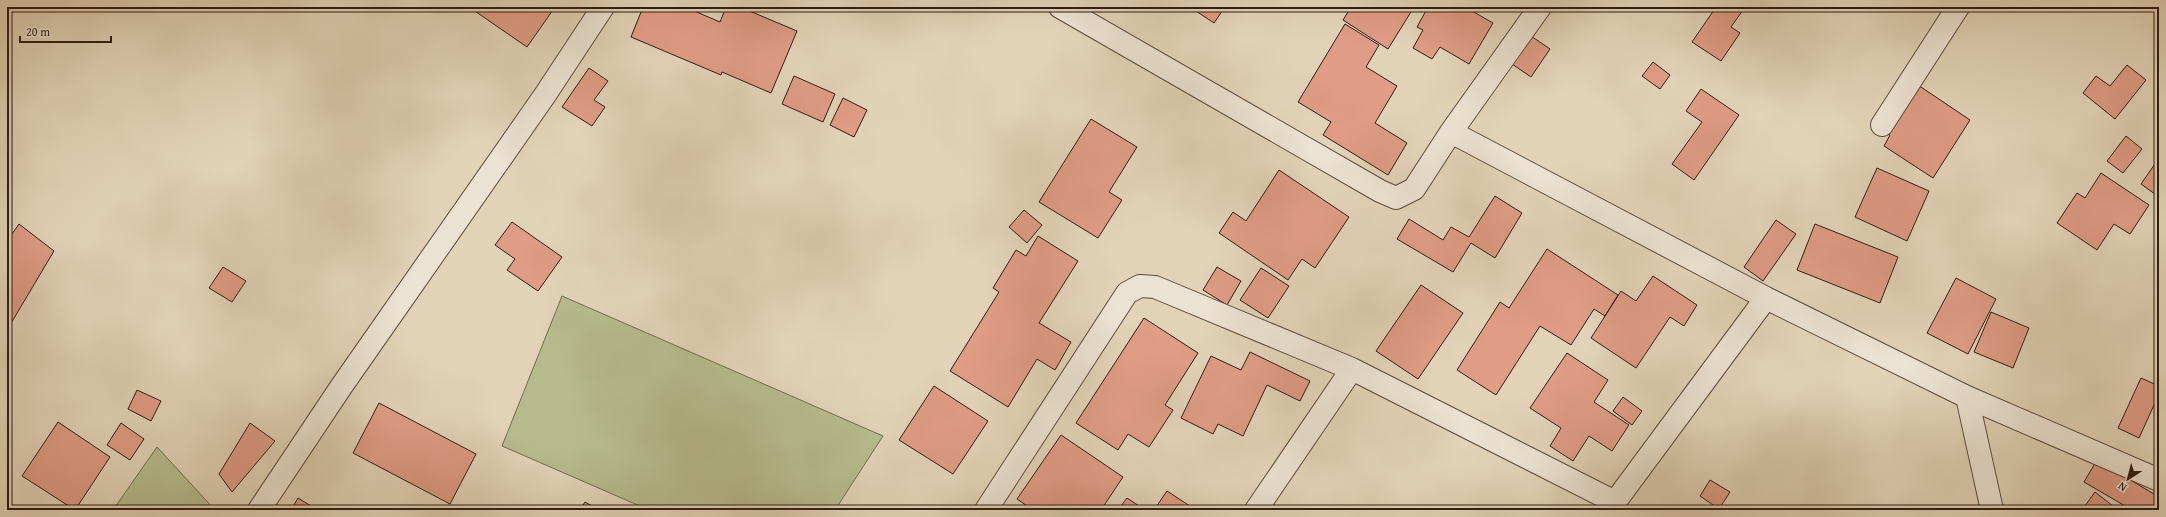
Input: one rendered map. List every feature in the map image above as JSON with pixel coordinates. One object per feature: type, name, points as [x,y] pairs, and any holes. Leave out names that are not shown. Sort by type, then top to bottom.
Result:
[{"type":"street","points":[[259,510],[341,386],[545,95],[602,7]]},
{"type":"street","points":[[1060,7],[1380,191],[1396,198],[1414,189],[1451,132],[1540,7]]},
{"type":"street","points":[[1882,125],[1958,7]]},
{"type":"street","points":[[1451,132],[1766,298],[1967,397],[2159,480]]},
{"type":"street","points":[[986,510],[1127,293],[1140,286],[1155,287],[1352,369],[1615,506],[1766,298]]},
{"type":"street","points":[[1256,510],[1352,369]]},
{"type":"street","points":[[1967,397],[1992,510]]},
{"type":"green space","points":[[562,296],[883,436],[835,510],[649,510],[502,446]]},
{"type":"green space","points":[[157,447],[215,510],[113,510]]},
{"type":"building","points":[[469,7],[555,7],[527,47]]},
{"type":"building","points":[[643,7],[685,7],[720,22],[726,7],[740,7],[797,31],[771,93],[722,72],[721,75],[631,37]]},
{"type":"building","points":[[1190,7],[1225,7],[1214,23]]},
{"type":"building","points":[[1351,7],[1414,7],[1388,49],[1343,20]]},
{"type":"building","points":[[1428,7],[1465,7],[1493,23],[1469,64],[1440,47],[1432,59],[1413,48],[1423,30],[1417,27]]},
{"type":"building","points":[[1716,7],[1738,7],[1743,10],[1731,27],[1740,33],[1721,61],[1692,42]]},
{"type":"building","points":[[1345,24],[1379,45],[1366,67],[1397,86],[1375,123],[1407,143],[1388,175],[1323,135],[1331,122],[1298,102]]},
{"type":"building","points":[[1531,36],[1550,49],[1531,77],[1512,64]]},
{"type":"building","points":[[1653,62],[1670,75],[1660,89],[1642,76]]},
{"type":"building","points":[[2127,65],[2146,80],[2115,119],[2083,93],[2096,76],[2110,86]]},
{"type":"building","points":[[589,68],[608,81],[594,100],[605,107],[592,126],[562,107]]},
{"type":"building","points":[[794,76],[835,94],[823,122],[782,104]]},
{"type":"building","points":[[1915,83],[1970,120],[1933,178],[1884,146],[1890,135],[1884,131]]},
{"type":"building","points":[[1701,89],[1739,115],[1694,180],[1672,164],[1702,122],[1686,111]]},
{"type":"building","points":[[843,98],[867,110],[854,137],[830,125]]},
{"type":"building","points":[[1091,119],[1137,147],[1109,192],[1122,200],[1098,238],[1039,202]]},
{"type":"building","points":[[2126,136],[2142,149],[2123,173],[2107,161]]},
{"type":"building","points":[[2159,158],[2159,197],[2141,184]]},
{"type":"building","points":[[1877,168],[1929,191],[1907,241],[1855,217]]},
{"type":"building","points":[[1279,170],[1349,217],[1315,268],[1302,259],[1288,280],[1219,233],[1233,212],[1246,221]]},
{"type":"building","points":[[2101,173],[2149,205],[2130,234],[2114,224],[2097,250],[2057,223],[2077,193],[2085,198]]},
{"type":"building","points":[[1495,196],[1522,213],[1495,258],[1471,243],[1453,272],[1397,239],[1409,219],[1443,240],[1451,227],[1469,237]]},
{"type":"building","points":[[1024,210],[1042,225],[1027,243],[1009,227]]},
{"type":"building","points":[[1776,220],[1796,234],[1763,281],[1744,267]]},
{"type":"building","points":[[512,222],[562,257],[538,291],[507,270],[515,259],[495,245]]},
{"type":"building","points":[[19,224],[54,251],[7,330],[7,241]]},
{"type":"building","points":[[1815,224],[1898,257],[1880,303],[1797,270]]},
{"type":"building","points":[[1038,236],[1078,261],[1039,323],[1071,342],[1055,370],[1037,359],[1008,407],[950,371],[999,292],[993,288],[1016,250],[1026,256]]},
{"type":"building","points":[[1547,249],[1618,295],[1605,316],[1594,309],[1571,345],[1540,326],[1496,395],[1457,370],[1500,302],[1509,308]]},
{"type":"building","points":[[223,267],[246,281],[232,302],[209,288]]},
{"type":"building","points":[[1217,267],[1241,281],[1227,305],[1203,290]]},
{"type":"building","points":[[1261,268],[1289,286],[1268,318],[1240,300]]},
{"type":"building","points":[[1653,276],[1697,305],[1684,326],[1670,317],[1636,368],[1591,338],[1621,291],[1636,301]]},
{"type":"building","points":[[1956,278],[1996,299],[1968,354],[1927,333]]},
{"type":"building","points":[[1421,285],[1463,313],[1418,379],[1376,351]]},
{"type":"building","points":[[1991,312],[2029,328],[2013,368],[1974,352]]},
{"type":"building","points":[[1144,318],[1198,353],[1165,405],[1173,410],[1149,447],[1128,434],[1118,450],[1076,423]]},
{"type":"building","points":[[1250,352],[1310,381],[1300,401],[1267,385],[1243,436],[1218,424],[1213,434],[1181,418],[1211,356],[1241,370]]},
{"type":"building","points":[[1567,353],[1608,380],[1594,402],[1629,425],[1612,451],[1589,436],[1573,461],[1550,446],[1561,428],[1530,408]]},
{"type":"building","points":[[2141,378],[2159,386],[2159,394],[2139,438],[2118,428]]},
{"type":"building","points":[[934,386],[988,421],[953,474],[899,440]]},
{"type":"building","points":[[137,390],[161,401],[151,421],[128,409]]},
{"type":"building","points":[[1623,397],[1642,411],[1632,425],[1613,411]]},
{"type":"building","points":[[379,403],[476,454],[450,504],[353,453]]},
{"type":"building","points":[[58,422],[110,457],[75,510],[22,476]]},
{"type":"building","points":[[121,423],[144,439],[130,460],[107,445]]},
{"type":"building","points":[[250,423],[275,441],[232,492],[219,474]]},
{"type":"building","points":[[1061,435],[1123,477],[1101,510],[1033,510],[1017,499]]},
{"type":"building","points":[[2097,460],[2159,497],[2159,502],[2154,510],[2132,510],[2084,482]]},
{"type":"building","points":[[1710,480],[1730,492],[1719,509],[1700,496]]},
{"type":"building","points":[[1167,491],[1196,510],[1154,510]]},
{"type":"building","points":[[2095,492],[2118,510],[2082,510]]},
{"type":"building","points":[[298,498],[316,509],[291,510]]},
{"type":"building","points":[[1127,498],[1145,510],[1118,510]]},
{"type":"building","points":[[585,502],[599,510],[580,510]]}]
